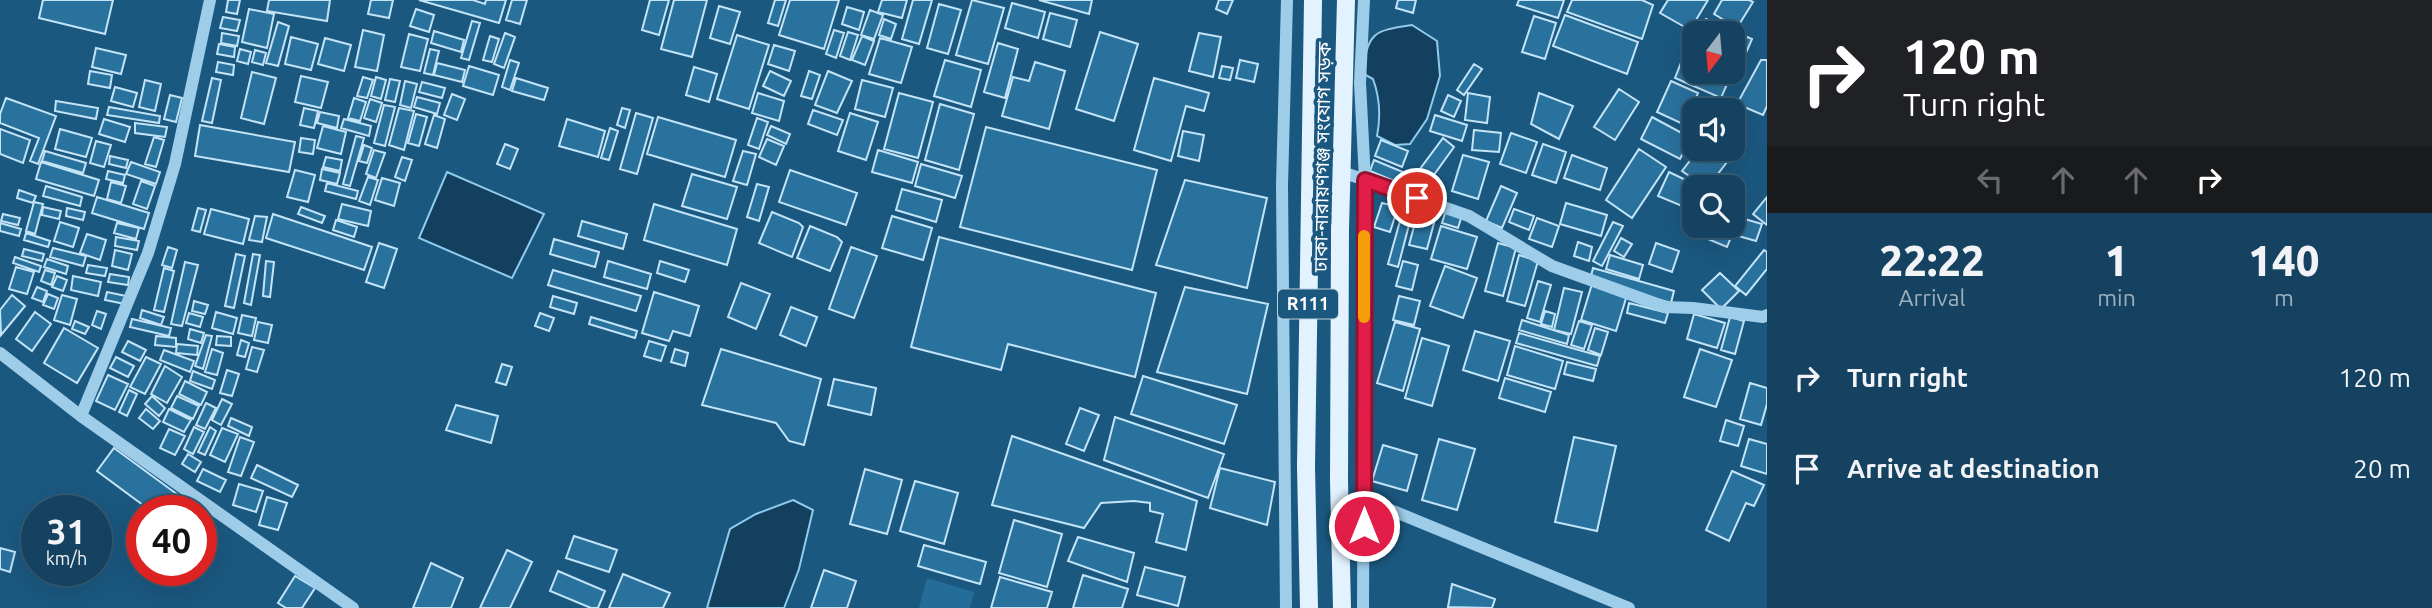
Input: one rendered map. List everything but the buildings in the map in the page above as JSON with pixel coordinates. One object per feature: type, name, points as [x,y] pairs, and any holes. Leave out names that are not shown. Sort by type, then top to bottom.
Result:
[{"type":"main road","name":"ঢাকা-নারায়ণগঞ্জ সংযোগ সড়ক","points":[[1309,608],[1306,467],[1313,0]]},
{"type":"main road","name":"ঢাকা-নারায়ণগঞ্জ সংযোগ সড়ক","points":[[1342,608],[1339,480],[1346,0]]},
{"type":"street","points":[[81,416],[148,253],[175,164],[210,0]]},
{"type":"street","points":[[1286,608],[1282,185],[1287,0]]},
{"type":"street","points":[[1363,608],[1365,180],[1360,83],[1364,0]]},
{"type":"street","points":[[1342,172],[1469,216],[1552,266],[1665,307],[1763,317],[1767,315]]},
{"type":"street","points":[[0,352],[81,416],[353,608]]},
{"type":"street","points":[[1364,499],[1629,608]]},
{"type":"shaded area","points":[[1412,25],[1437,41],[1440,76],[1427,119],[1410,144],[1395,145],[1377,136],[1377,93],[1373,79],[1362,73],[1367,49],[1374,36],[1388,29]]},
{"type":"shaded area","points":[[447,172],[544,214],[512,278],[419,238]]},
{"type":"shaded area","points":[[793,500],[813,510],[799,569],[784,608],[707,608],[730,529],[756,514]]},
{"type":"shaded area","points":[[927,578],[974,592],[970,608],[919,608]]},
{"type":"slow traffic","points":[[1364,236],[1364,317]]},
{"type":"route","points":[[1364,526],[1365,180],[1417,198]]}]
